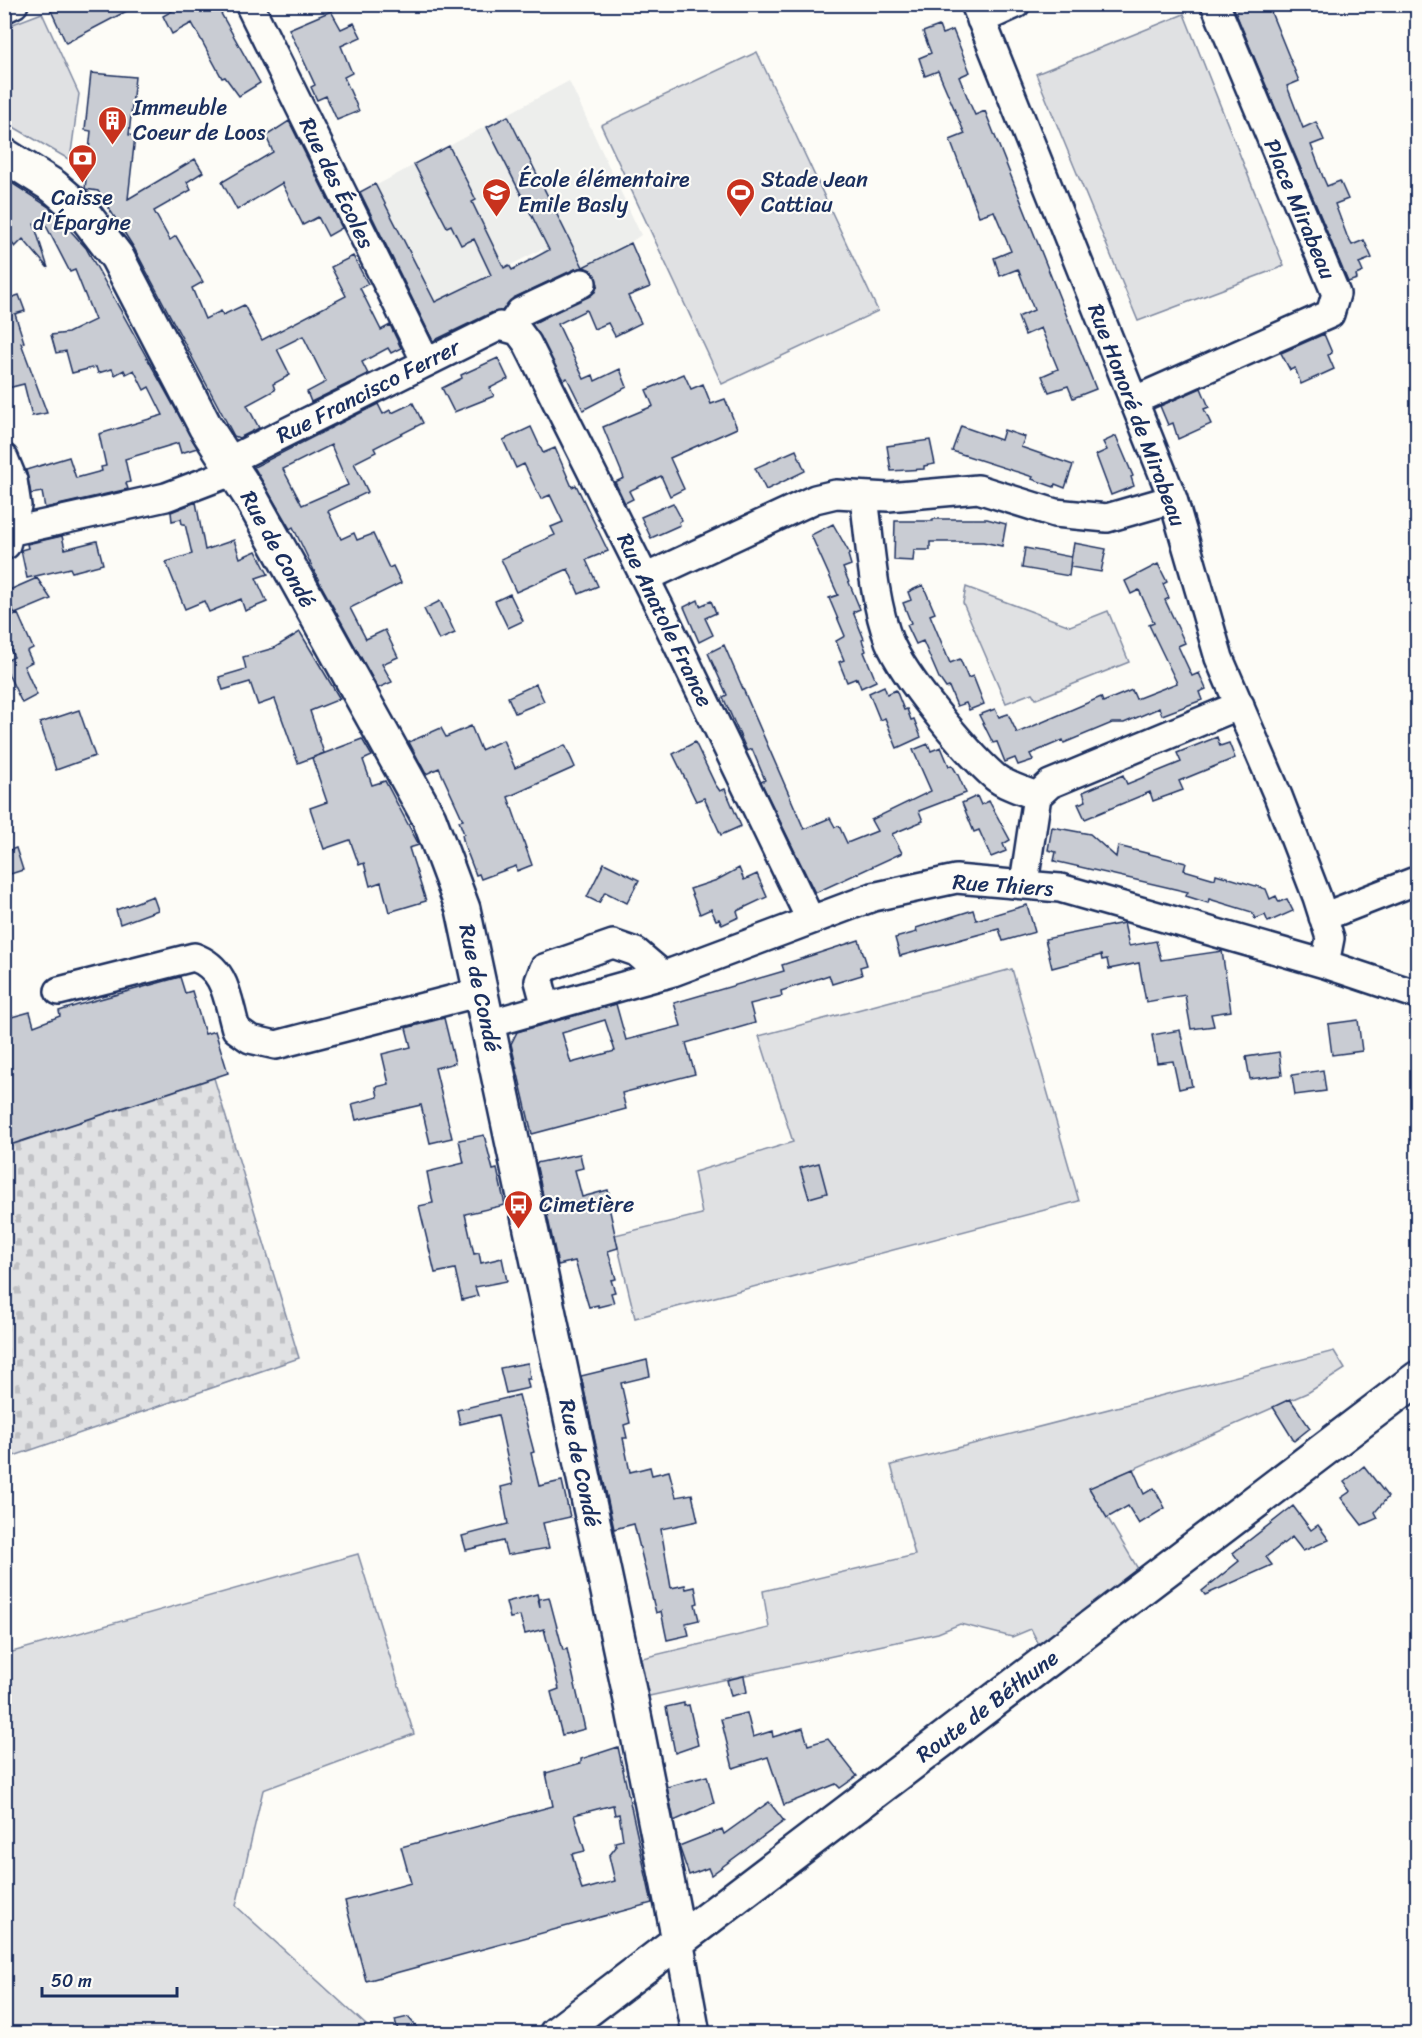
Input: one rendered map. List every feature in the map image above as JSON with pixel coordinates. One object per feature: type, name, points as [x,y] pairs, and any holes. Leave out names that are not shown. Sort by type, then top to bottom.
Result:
[{"type":"main road","name":"Rue de Condé","points":[[4,155],[53,186],[81,210],[117,257],[205,426],[231,466],[429,818],[463,909],[631,1700],[679,1940]]},
{"type":"main road","name":"Route de Béthune","points":[[556,2034],[1418,1378]]},
{"type":"street","points":[[4,9],[14,4]]},
{"type":"street","name":"Rue des Écoles","points":[[249,4],[426,362]]},
{"type":"street","points":[[978,12],[1016,4]]},
{"type":"street","name":"Place Mirabeau","points":[[1133,401],[1330,314],[1336,294],[1215,4]]},
{"type":"street","name":"Rue Honoré de Mirabeau","points":[[978,12],[1173,499],[1219,658],[1278,796],[1330,938],[1325,964]]},
{"type":"street","points":[[510,327],[520,312],[582,283]]},
{"type":"street","name":"Rue Francisco Ferrer","points":[[6,537],[166,496],[231,466],[426,362],[500,326],[510,327]]},
{"type":"street","name":"Rue Anatole France","points":[[510,327],[518,331],[527,343],[645,578],[810,919]]},
{"type":"street","points":[[4,458],[13,480],[17,506],[6,537]]},
{"type":"street","points":[[645,578],[815,499],[836,494],[864,497],[978,489],[1055,513],[1107,518],[1173,499]]},
{"type":"street","points":[[864,497],[876,585],[889,641],[905,668],[953,733],[997,779],[1037,796]]},
{"type":"street","points":[[1024,883],[1037,796],[1050,784],[1240,705]]},
{"type":"street","name":"Rue Thiers","points":[[488,1024],[663,975],[873,897],[956,879],[1024,883],[1060,888],[1325,964],[1418,995]]},
{"type":"street","points":[[1323,917],[1418,880]]},
{"type":"street","points":[[546,1007],[539,981],[544,968],[613,944],[636,952],[663,975]]},
{"type":"street","points":[[59,991],[194,957],[206,962],[221,976],[236,1029],[250,1039],[276,1045],[481,992]]},
{"type":"street","points":[[679,1940],[696,2034]]},
{"type":"shaded area","name":"École élémentaire Emile Basly","points":[[569,81],[641,235],[587,272],[559,282],[542,249],[505,268],[496,263],[491,275],[452,294],[469,329],[428,350],[353,198]]},
{"type":"green space","points":[[42,13],[79,94],[70,160],[5,122],[5,27]]},
{"type":"green space","points":[[1184,14],[1284,266],[1138,321],[1036,74]]},
{"type":"green space","name":"Stade Jean Cattiau","points":[[757,52],[878,311],[722,384],[601,125]]},
{"type":"green space","points":[[966,587],[1070,626],[1108,611],[1129,662],[1036,699],[1032,693],[1006,703],[963,603]]},
{"type":"green space","points":[[1012,969],[1079,1201],[635,1318],[615,1235],[702,1214],[694,1172],[793,1142],[759,1036]]},
{"type":"green space","points":[[214,1078],[299,1358],[5,1459],[5,1147]]},
{"type":"green space","points":[[1334,1351],[1345,1369],[1309,1392],[1090,1488],[1147,1584],[1047,1660],[1031,1629],[1012,1637],[960,1624],[938,1633],[631,1700],[638,1659],[769,1628],[763,1591],[915,1555],[891,1465]]},
{"type":"green space","points":[[358,1554],[414,1734],[263,1790],[236,1906],[366,2025],[343,2034],[5,2033],[5,1654]]},
{"type":"building","points":[[48,4],[140,4],[66,43]]},
{"type":"building","points":[[184,4],[213,4],[216,11],[219,10],[260,83],[239,96],[225,77],[222,78],[192,23],[172,34],[163,16]]},
{"type":"building","points":[[1232,4],[1253,4],[1255,10],[1268,5],[1299,81],[1287,86],[1303,128],[1316,122],[1324,140],[1311,145],[1323,177],[1327,186],[1340,181],[1348,199],[1335,204],[1347,236],[1352,245],[1364,240],[1372,258],[1359,263],[1363,272],[1356,275],[1357,279],[1348,282]]},
{"type":"building","points":[[331,11],[341,29],[354,23],[361,37],[341,46],[352,73],[344,77],[359,111],[337,120],[326,96],[317,100],[311,87],[315,85],[289,29]]},
{"type":"building","points":[[939,26],[942,34],[953,30],[970,72],[959,77],[975,115],[985,111],[1096,389],[1073,398],[1068,386],[1049,392],[1042,376],[1058,369],[1041,328],[1025,335],[1018,317],[1034,310],[1018,269],[1000,276],[994,258],[1011,251],[994,211],[979,216],[950,140],[965,134],[938,71],[925,76],[919,58],[931,53],[923,32]]},
{"type":"building","points":[[91,73],[135,77],[129,135],[135,136],[128,199],[195,159],[203,172],[187,182],[191,190],[154,211],[170,240],[176,236],[203,282],[192,288],[205,319],[221,311],[223,315],[244,305],[262,340],[346,296],[331,267],[353,256],[368,284],[360,288],[381,330],[390,325],[401,348],[391,353],[388,348],[362,362],[368,374],[311,402],[307,392],[326,382],[303,336],[277,349],[290,375],[273,384],[275,390],[247,405],[259,428],[239,438],[234,436],[134,248],[98,191],[85,189],[91,131],[85,130]]},
{"type":"building","points":[[508,116],[583,267],[631,243],[650,287],[628,296],[641,323],[615,336],[608,323],[594,329],[586,310],[558,324],[584,379],[593,375],[595,381],[620,369],[627,387],[583,410],[567,378],[563,380],[532,324],[595,292],[598,284],[591,270],[584,267],[575,269],[513,298],[502,311],[493,312],[433,341],[360,192],[375,184],[435,302],[491,275],[474,239],[461,245],[451,225],[447,227],[414,164],[449,146],[476,200],[472,202],[504,268],[509,265],[512,270],[549,250],[487,127]]},
{"type":"building","points":[[289,121],[342,228],[328,236],[318,217],[303,225],[282,183],[237,210],[222,182],[273,152],[266,136]]},
{"type":"building","points":[[4,178],[49,207],[86,248],[197,448],[181,453],[178,443],[125,459],[130,482],[126,483],[128,489],[45,508],[42,492],[31,494],[26,470],[69,457],[76,478],[102,471],[101,467],[106,466],[99,434],[163,415],[149,387],[144,390],[134,370],[126,374],[124,370],[115,375],[112,369],[98,373],[96,367],[72,373],[66,351],[56,353],[51,335],[68,333],[95,320],[75,270],[70,272],[43,220],[34,224],[48,268],[23,239],[15,247],[4,233]]},
{"type":"building","points":[[4,291],[8,291],[10,298],[19,295],[25,311],[15,314],[24,342],[21,343],[47,413],[32,416],[24,384],[4,389]]},
{"type":"building","points":[[1324,334],[1332,353],[1328,355],[1334,369],[1301,384],[1295,368],[1290,370],[1281,353]]},
{"type":"building","points":[[498,358],[508,379],[490,388],[494,396],[454,412],[442,388],[462,378],[461,375]]},
{"type":"building","points":[[684,374],[691,389],[703,384],[711,404],[725,399],[737,428],[670,458],[684,489],[670,496],[661,476],[629,491],[633,499],[625,503],[615,482],[624,478],[603,427],[653,406],[646,390]]},
{"type":"building","points":[[1201,388],[1209,407],[1204,409],[1211,424],[1178,439],[1173,423],[1168,425],[1160,406]]},
{"type":"building","points":[[413,403],[423,423],[374,448],[376,452],[354,463],[368,492],[328,511],[341,539],[354,533],[357,540],[373,534],[389,568],[393,566],[401,583],[350,608],[366,639],[385,630],[398,657],[382,664],[392,682],[378,688],[321,585],[293,527],[290,529],[254,467],[378,404],[383,414],[390,410],[392,413]],"holes":[[[331,445],[348,485],[302,505],[283,469]]]},
{"type":"building","points":[[961,426],[1001,440],[1004,430],[1025,437],[1021,447],[1073,465],[1065,488],[1055,484],[1054,487],[1032,479],[1033,477],[952,451]]},
{"type":"building","points":[[531,427],[543,453],[555,448],[572,487],[576,485],[608,551],[586,560],[598,586],[579,594],[568,569],[516,592],[501,559],[555,535],[551,527],[563,522],[550,495],[541,499],[524,464],[516,468],[503,440]]},
{"type":"building","points":[[1116,436],[1133,476],[1131,477],[1134,486],[1111,495],[1096,455],[1107,450],[1103,442]]},
{"type":"building","points":[[930,440],[935,464],[924,466],[924,469],[891,471],[887,446]]},
{"type":"building","points":[[796,450],[805,471],[766,490],[755,468]]},
{"type":"building","points":[[196,502],[205,550],[234,540],[240,558],[256,551],[268,574],[256,578],[267,602],[245,611],[241,599],[209,612],[204,601],[185,609],[166,562],[192,554],[185,524],[182,524],[181,519],[172,521],[171,512]]},
{"type":"building","points":[[673,503],[682,520],[679,522],[680,525],[651,538],[641,517]]},
{"type":"building","points":[[933,519],[987,519],[1006,524],[1002,546],[983,542],[930,542],[930,550],[914,550],[913,561],[894,560],[895,521],[933,521]]},
{"type":"building","points":[[833,524],[850,554],[848,555],[851,565],[843,568],[860,609],[853,612],[864,639],[862,640],[866,651],[864,652],[876,681],[861,688],[857,678],[847,682],[839,662],[844,660],[836,641],[845,636],[829,598],[838,595],[811,535]]},
{"type":"building","points":[[62,536],[65,549],[97,541],[103,564],[72,572],[70,568],[27,578],[21,550],[28,548],[27,544]]},
{"type":"building","points":[[1074,543],[1106,549],[1101,572],[1070,567]]},
{"type":"building","points":[[1025,548],[1071,557],[1069,576],[1022,568]]},
{"type":"building","points":[[1158,564],[1167,582],[1163,584],[1169,598],[1165,600],[1185,643],[1178,646],[1192,676],[1199,673],[1206,689],[1199,692],[1202,700],[1162,715],[1159,708],[1124,723],[1112,723],[1064,743],[1063,740],[1030,754],[1033,760],[1018,765],[1015,758],[1005,762],[997,742],[993,743],[979,715],[995,709],[999,717],[1008,714],[1017,733],[1101,697],[1103,702],[1132,690],[1136,699],[1177,683],[1149,625],[1154,623],[1139,590],[1131,594],[1125,581]]},
{"type":"building","points":[[37,578],[51,599],[15,614],[5,592]]},
{"type":"building","points":[[923,585],[935,613],[930,615],[950,663],[960,659],[968,678],[973,676],[984,704],[969,710],[966,703],[957,706],[949,687],[946,688],[939,678],[923,641],[916,644],[907,625],[911,623],[903,603],[911,600],[908,592]]},
{"type":"building","points":[[510,594],[523,621],[508,628],[495,601]]},
{"type":"building","points":[[698,600],[700,606],[711,601],[716,613],[705,618],[713,635],[699,642],[684,607]]},
{"type":"building","points":[[440,601],[455,633],[439,640],[424,609]]},
{"type":"building","points":[[18,614],[33,648],[27,651],[32,662],[24,666],[37,695],[22,703],[4,665],[4,662],[14,657],[4,638],[4,620]]},
{"type":"building","points":[[300,632],[340,699],[310,711],[324,753],[298,763],[275,699],[258,705],[250,682],[223,690],[219,677],[246,669],[243,657],[274,648]]},
{"type":"building","points":[[724,645],[804,829],[830,818],[835,827],[839,826],[847,843],[877,831],[871,820],[931,791],[913,750],[928,744],[931,751],[941,747],[949,766],[952,765],[966,793],[919,811],[923,821],[892,834],[902,853],[815,893],[761,782],[765,780],[752,749],[747,751],[723,697],[727,695],[708,653]]},
{"type":"building","points":[[536,684],[544,701],[515,713],[508,697]]},
{"type":"building","points":[[884,686],[887,694],[896,690],[904,710],[907,709],[911,720],[914,719],[921,737],[897,748],[885,718],[880,720],[869,693]]},
{"type":"building","points":[[79,710],[95,756],[56,770],[40,723]]},
{"type":"building","points":[[471,726],[481,750],[503,740],[515,768],[565,745],[575,767],[508,797],[532,865],[517,871],[516,866],[481,879],[479,874],[476,875],[464,844],[462,835],[464,834],[459,821],[463,820],[439,768],[426,774],[409,742],[441,728],[446,737]]},
{"type":"building","points":[[1217,737],[1220,746],[1229,743],[1235,758],[1179,781],[1183,790],[1153,801],[1150,792],[1085,819],[1078,804],[1086,801],[1083,792],[1123,775],[1127,784],[1181,762],[1177,753]]},
{"type":"building","points":[[362,739],[372,756],[363,760],[372,785],[385,781],[419,845],[409,848],[426,901],[389,912],[381,882],[370,886],[364,863],[359,865],[350,840],[324,849],[310,808],[327,802],[312,758]]},
{"type":"building","points":[[695,742],[715,784],[720,791],[725,789],[741,826],[721,835],[704,798],[696,801],[673,754]]},
{"type":"building","points":[[977,796],[981,805],[989,801],[1010,840],[1003,844],[1006,851],[991,857],[979,830],[974,832],[962,803]]},
{"type":"building","points":[[1052,827],[1090,834],[1116,857],[1118,846],[1186,863],[1184,870],[1215,879],[1216,874],[1266,889],[1270,899],[1276,896],[1279,902],[1287,899],[1293,911],[1268,922],[1265,915],[1255,919],[1252,912],[1209,899],[1208,903],[1186,896],[1188,892],[1054,861],[1056,852],[1048,850]]},
{"type":"building","points":[[16,848],[23,870],[4,876],[4,852]]},
{"type":"building","points":[[604,863],[639,880],[627,903],[605,892],[599,903],[587,897]]},
{"type":"building","points":[[739,868],[744,880],[757,874],[767,897],[737,911],[739,917],[722,925],[719,919],[716,920],[711,909],[700,914],[690,889],[717,880]]},
{"type":"building","points":[[153,896],[158,910],[120,924],[116,910]]},
{"type":"building","points":[[1027,905],[1035,932],[1003,941],[999,929],[900,956],[895,938],[917,932],[916,928],[973,910],[976,920]]},
{"type":"building","points":[[1124,923],[1129,946],[1156,941],[1161,960],[1222,951],[1231,1011],[1211,1014],[1214,1026],[1191,1029],[1185,995],[1146,1002],[1139,963],[1109,969],[1107,959],[1102,960],[1101,955],[1052,968],[1045,939]]},
{"type":"building","points":[[859,940],[867,965],[860,967],[862,975],[832,984],[829,975],[781,991],[782,996],[750,1004],[755,1023],[686,1043],[695,1074],[622,1093],[626,1109],[532,1134],[511,1044],[517,1032],[616,1004],[626,1040],[681,1026],[674,1003],[784,971],[782,965]],"holes":[[[605,1020],[615,1051],[571,1063],[562,1033]]]},
{"type":"building","points":[[180,977],[185,993],[192,991],[205,1034],[215,1031],[228,1073],[4,1147],[4,1019],[30,1012],[34,1026],[60,1016],[59,1011]]},
{"type":"building","points":[[444,1018],[455,1063],[435,1068],[452,1138],[430,1143],[421,1105],[356,1120],[352,1104],[378,1097],[376,1087],[389,1084],[382,1054],[411,1047],[406,1028]]},
{"type":"building","points":[[1358,1020],[1362,1051],[1332,1055],[1328,1024]]},
{"type":"building","points":[[1180,1030],[1192,1086],[1179,1089],[1173,1061],[1157,1063],[1152,1035]]},
{"type":"building","points":[[1279,1052],[1282,1075],[1250,1079],[1246,1057]]},
{"type":"building","points":[[1323,1070],[1326,1091],[1295,1095],[1292,1075]]},
{"type":"building","points":[[484,1135],[493,1170],[497,1169],[505,1205],[465,1214],[474,1254],[479,1253],[481,1263],[502,1258],[507,1281],[475,1287],[478,1296],[462,1300],[455,1269],[435,1273],[419,1206],[433,1203],[427,1172],[464,1163],[459,1140]]},
{"type":"building","points":[[580,1154],[583,1168],[575,1170],[582,1197],[608,1190],[612,1207],[609,1207],[618,1248],[608,1251],[616,1279],[611,1280],[615,1292],[611,1293],[614,1303],[598,1307],[598,1305],[589,1307],[575,1261],[558,1265],[536,1163]]},
{"type":"building","points":[[819,1163],[827,1193],[809,1198],[800,1168]]},
{"type":"building","points":[[647,1360],[650,1376],[621,1383],[630,1423],[624,1425],[627,1438],[623,1438],[630,1472],[650,1467],[652,1475],[669,1471],[676,1497],[692,1494],[698,1521],[661,1529],[671,1588],[685,1585],[686,1589],[695,1587],[698,1603],[695,1604],[699,1620],[686,1623],[689,1635],[667,1640],[661,1611],[656,1613],[634,1524],[614,1529],[581,1376]]},
{"type":"building","points":[[528,1363],[529,1388],[506,1393],[500,1368]]},
{"type":"building","points":[[519,1395],[534,1452],[531,1453],[539,1486],[562,1481],[570,1517],[543,1523],[549,1548],[507,1555],[503,1541],[466,1550],[462,1536],[508,1524],[501,1487],[513,1484],[498,1415],[460,1424],[457,1410]]},
{"type":"building","points":[[1290,1399],[1310,1428],[1294,1441],[1273,1407]]},
{"type":"building","points":[[1364,1466],[1388,1497],[1375,1512],[1378,1518],[1362,1525],[1341,1498],[1351,1491],[1344,1482]]},
{"type":"building","points":[[1133,1469],[1144,1494],[1154,1488],[1165,1508],[1139,1524],[1128,1506],[1107,1518],[1089,1488]]},
{"type":"building","points":[[1293,1506],[1311,1530],[1318,1525],[1329,1540],[1303,1551],[1292,1537],[1266,1557],[1272,1565],[1205,1595],[1202,1591],[1239,1561],[1233,1553]]},
{"type":"building","points":[[537,1594],[540,1607],[539,1599],[549,1597],[563,1650],[567,1649],[585,1729],[562,1735],[551,1692],[559,1689],[544,1629],[525,1634],[520,1616],[510,1618],[506,1602]]},
{"type":"building","points":[[744,1676],[747,1692],[731,1696],[727,1680]]},
{"type":"building","points":[[684,1703],[684,1706],[689,1705],[698,1745],[675,1753],[666,1707]]},
{"type":"building","points":[[747,1713],[753,1737],[772,1731],[773,1737],[803,1728],[808,1745],[828,1739],[857,1776],[840,1788],[836,1784],[784,1805],[768,1757],[733,1768],[721,1719]]},
{"type":"building","points":[[618,1747],[652,1903],[366,1981],[345,1901],[411,1883],[401,1847],[553,1806],[546,1773],[581,1763],[581,1759]],"holes":[[[613,1805],[615,1815],[619,1814],[623,1840],[615,1842],[616,1847],[609,1856],[615,1881],[582,1890],[572,1854],[585,1851],[574,1815]]]},
{"type":"building","points":[[707,1776],[714,1803],[674,1821],[667,1787]]},
{"type":"building","points":[[769,1802],[784,1821],[711,1875],[708,1868],[689,1875],[679,1846],[722,1829],[724,1834]]},
{"type":"building","points":[[408,2017],[423,2034],[399,2034],[395,2020]]},
{"type":"place","name":"Immeuble Coeur de Loos","points":[[112,146]]},
{"type":"place","name":"Caisse d'Épargne","points":[[82,184]]},
{"type":"place","name":"École élémentaire Emile Basly","points":[[497,218]]},
{"type":"place","name":"Stade Jean Cattiau","points":[[740,218]]},
{"type":"place","name":"Cimetière","points":[[518,1230]]}]
